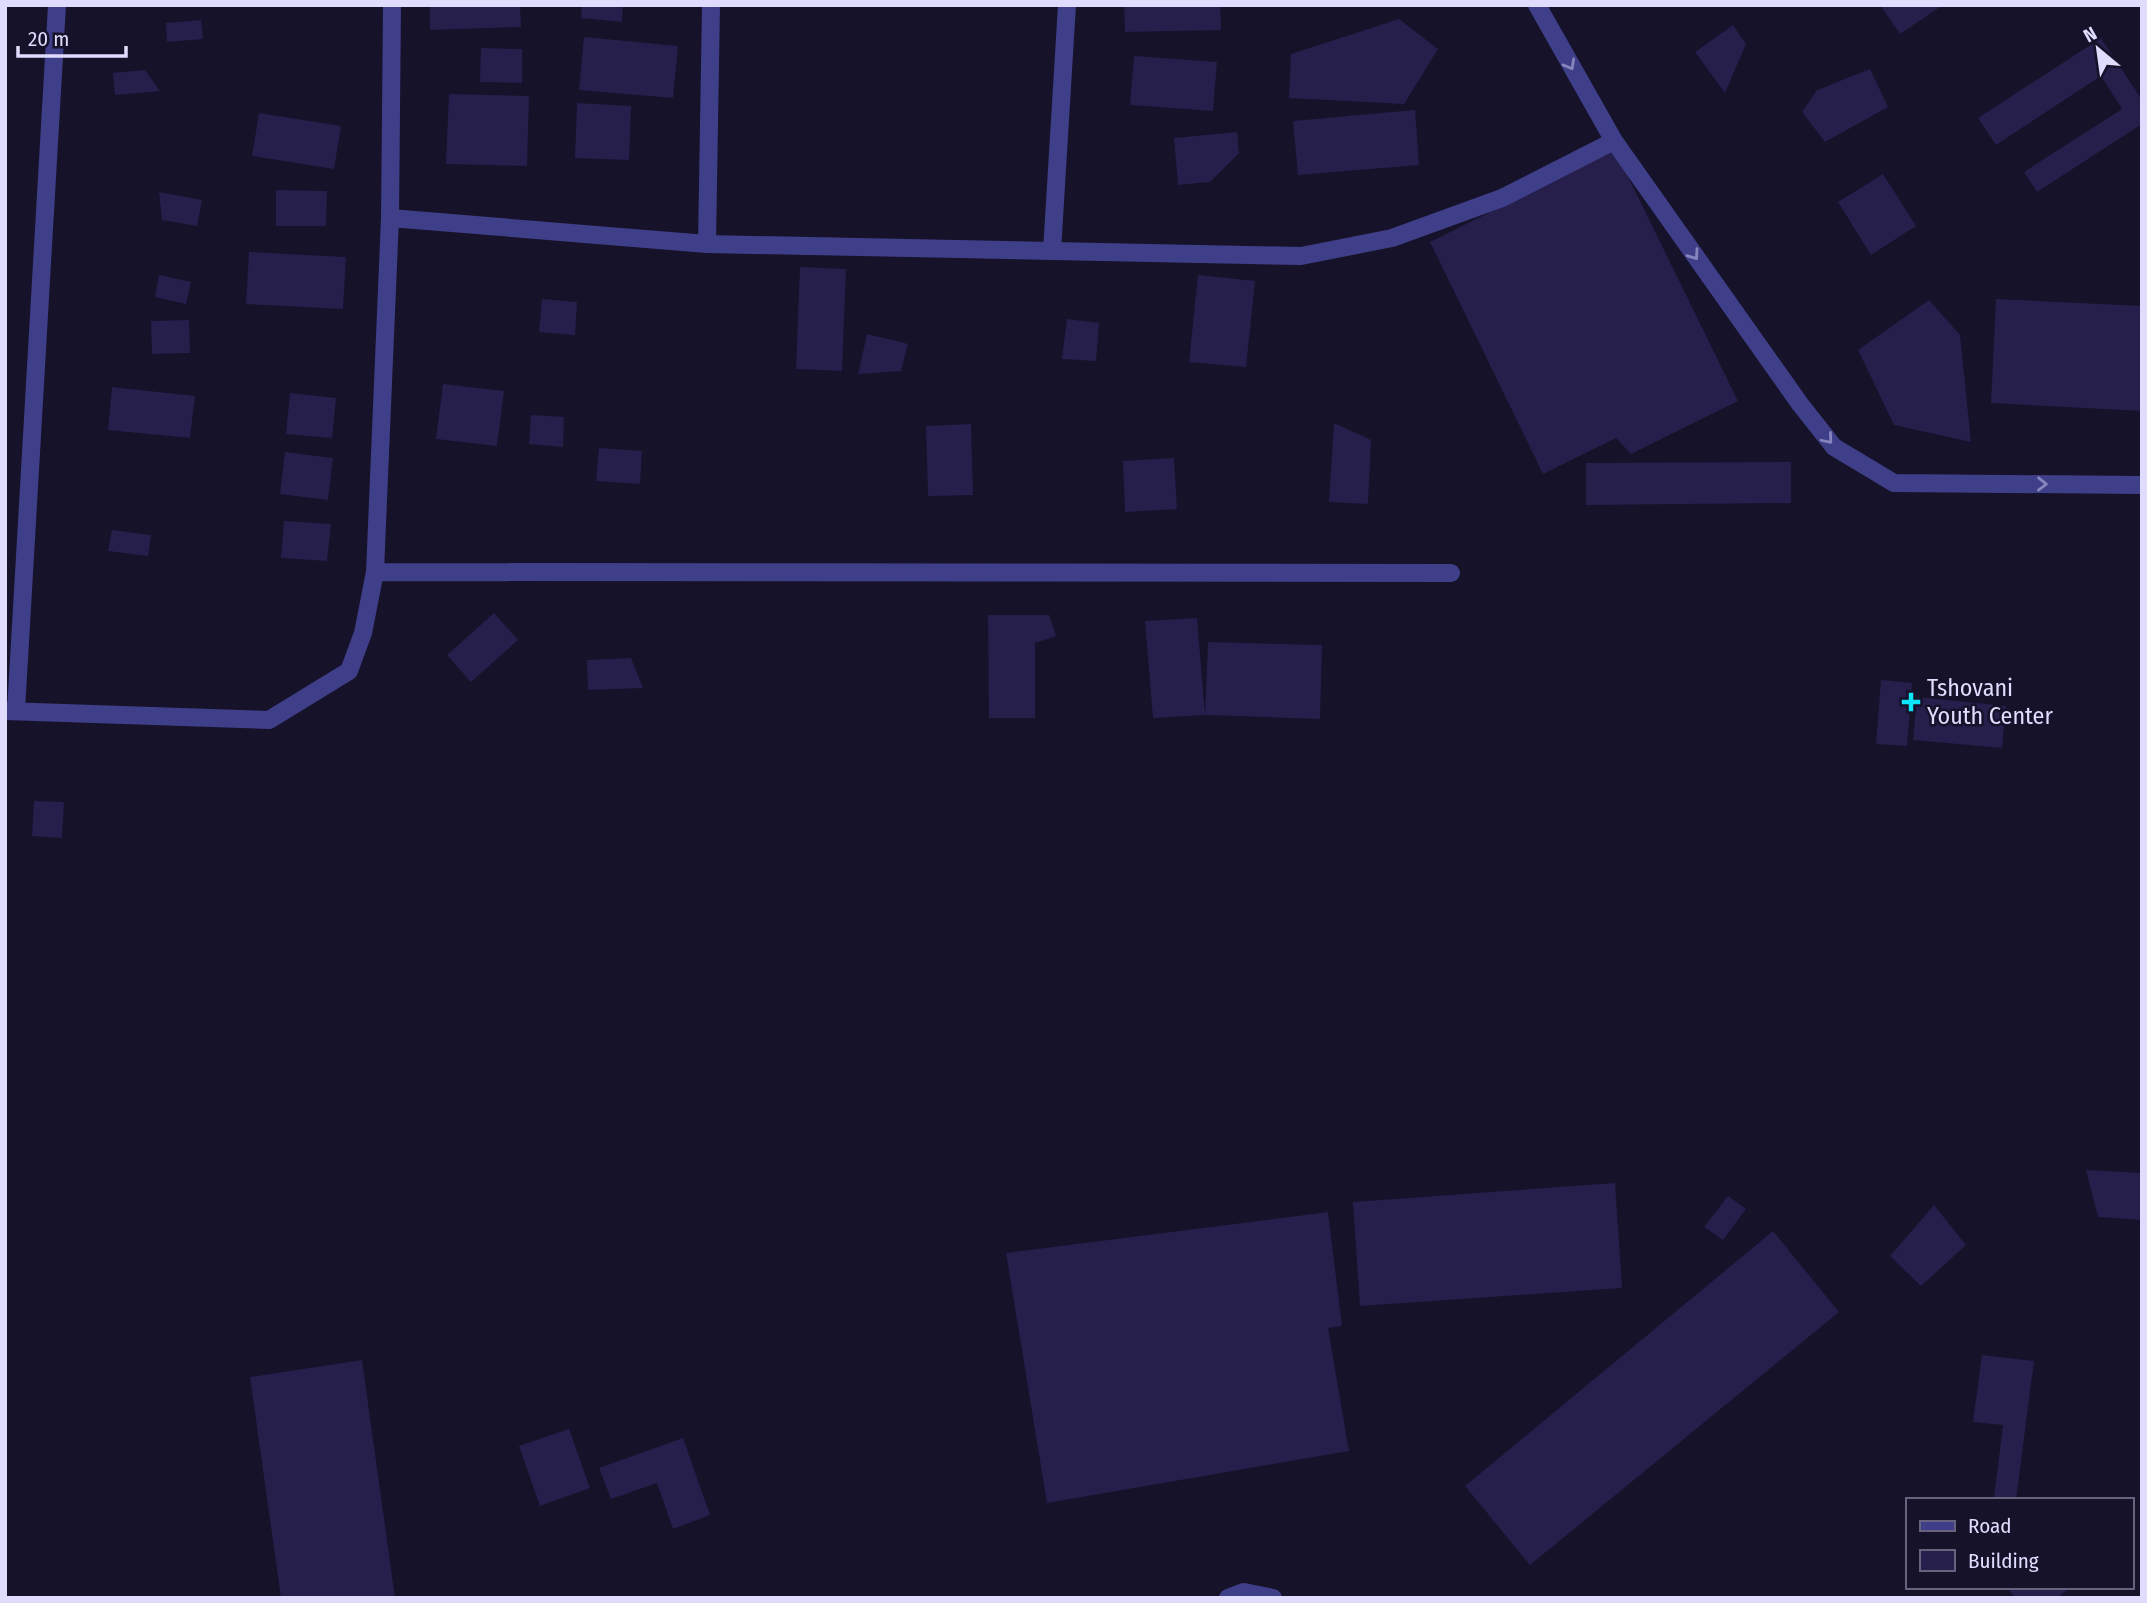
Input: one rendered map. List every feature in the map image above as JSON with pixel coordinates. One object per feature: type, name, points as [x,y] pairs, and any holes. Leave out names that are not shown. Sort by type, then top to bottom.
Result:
[{"type":"street","points":[[57,5],[10,711],[269,720],[349,671],[363,633],[375,572],[390,218],[393,5]]},
{"type":"street","points":[[707,244],[711,5]]},
{"type":"street","points":[[1052,251],[1067,5]]},
{"type":"street","points":[[1537,5],[1614,141],[1800,404],[1834,447],[1894,483],[2142,485]]},
{"type":"street","points":[[390,218],[707,244],[1301,256],[1392,238],[1502,198],[1614,141]]},
{"type":"street","points":[[375,572],[1451,573]]},
{"type":"street","points":[[1228,1598],[1244,1592],[1273,1598]]},
{"type":"building","points":[[430,5],[520,5],[521,27],[430,30]]},
{"type":"building","points":[[582,5],[623,5],[622,22],[581,18]]},
{"type":"building","points":[[1124,5],[1220,5],[1221,30],[1125,32]]},
{"type":"building","points":[[1880,5],[1943,5],[1900,34]]},
{"type":"building","points":[[1399,19],[1438,49],[1404,104],[1289,98],[1291,54]]},
{"type":"building","points":[[201,20],[203,39],[167,42],[166,23]]},
{"type":"building","points":[[1733,25],[1746,44],[1725,93],[1695,52]]},
{"type":"building","points":[[584,37],[678,46],[673,98],[579,90]]},
{"type":"building","points":[[2101,38],[2142,100],[2142,124],[2037,192],[2024,172],[2122,109],[2101,76],[1996,145],[1978,118]]},
{"type":"building","points":[[481,48],[522,49],[522,83],[480,82]]},
{"type":"building","points":[[1134,56],[1217,62],[1213,111],[1130,105]]},
{"type":"building","points":[[1870,69],[1888,107],[1825,142],[1802,112],[1817,90]]},
{"type":"building","points":[[145,70],[160,91],[115,95],[113,73]]},
{"type":"building","points":[[449,94],[529,96],[527,166],[446,164]]},
{"type":"building","points":[[577,103],[631,106],[629,160],[575,158]]},
{"type":"building","points":[[1415,110],[1419,165],[1298,175],[1293,121]]},
{"type":"building","points":[[259,113],[341,126],[334,169],[252,156]]},
{"type":"building","points":[[1237,132],[1239,153],[1210,182],[1178,185],[1174,138]]},
{"type":"building","points":[[1615,150],[1738,401],[1631,454],[1616,438],[1543,474],[1430,242]]},
{"type":"building","points":[[1883,174],[1916,226],[1871,255],[1838,202]]},
{"type":"building","points":[[276,190],[327,191],[326,226],[276,226]]},
{"type":"building","points":[[159,192],[202,200],[197,226],[162,220]]},
{"type":"building","points":[[249,252],[346,257],[343,309],[246,304]]},
{"type":"building","points":[[800,267],[846,269],[842,371],[796,369]]},
{"type":"building","points":[[159,275],[191,282],[186,304],[155,297]]},
{"type":"building","points":[[1198,275],[1255,281],[1246,367],[1189,362]]},
{"type":"building","points":[[542,299],[577,302],[575,335],[539,332]]},
{"type":"building","points":[[1996,299],[2142,306],[2142,411],[1991,403]]},
{"type":"building","points":[[1929,300],[1960,335],[1971,442],[1894,425],[1858,350]]},
{"type":"building","points":[[1067,319],[1099,323],[1096,361],[1062,359]]},
{"type":"building","points":[[189,320],[190,353],[152,354],[151,321]]},
{"type":"building","points":[[867,334],[908,344],[901,371],[858,374]]},
{"type":"building","points":[[443,384],[504,391],[497,446],[436,439]]},
{"type":"building","points":[[112,387],[195,396],[190,438],[108,430]]},
{"type":"building","points":[[290,393],[336,398],[332,438],[286,434]]},
{"type":"building","points":[[531,415],[564,417],[563,447],[529,444]]},
{"type":"building","points":[[1334,423],[1371,440],[1368,504],[1329,502]]},
{"type":"building","points":[[971,424],[973,495],[928,496],[926,426]]},
{"type":"building","points":[[599,448],[642,451],[640,484],[596,481]]},
{"type":"building","points":[[285,452],[333,458],[328,500],[280,494]]},
{"type":"building","points":[[1174,458],[1177,509],[1125,512],[1123,461]]},
{"type":"building","points":[[1791,462],[1791,503],[1586,505],[1586,463]]},
{"type":"building","points":[[284,521],[331,524],[327,561],[281,558]]},
{"type":"building","points":[[112,530],[151,535],[148,556],[108,551]]},
{"type":"building","points":[[494,613],[518,640],[471,682],[447,655]]},
{"type":"building","points":[[988,615],[1049,615],[1056,636],[1035,643],[1035,718],[989,718]]},
{"type":"building","points":[[1197,618],[1205,715],[1153,718],[1145,621]]},
{"type":"building","points":[[1208,642],[1322,645],[1320,719],[1205,715]]},
{"type":"building","points":[[631,658],[643,688],[588,690],[587,660]]},
{"type":"building","points":[[1881,680],[1912,683],[1907,746],[1876,744]]},
{"type":"building","points":[[1917,697],[2006,706],[2002,748],[1913,740]]},
{"type":"building","points":[[34,801],[64,802],[62,838],[32,836]]},
{"type":"building","points":[[2086,1170],[2142,1173],[2142,1220],[2098,1217]]},
{"type":"building","points":[[1615,1183],[1622,1288],[1360,1306],[1353,1202]]},
{"type":"building","points":[[1728,1196],[1746,1209],[1723,1240],[1704,1227]]},
{"type":"building","points":[[1934,1205],[1966,1245],[1921,1286],[1890,1256]]},
{"type":"building","points":[[1328,1212],[1342,1326],[1328,1328],[1349,1451],[1047,1503],[1006,1253]]},
{"type":"building","points":[[1773,1231],[1839,1312],[1530,1565],[1465,1486]]},
{"type":"building","points":[[1982,1355],[2034,1361],[2016,1498],[1994,1498],[2003,1425],[1973,1422]]},
{"type":"building","points":[[362,1360],[395,1598],[281,1598],[250,1377]]},
{"type":"building","points":[[569,1429],[590,1488],[540,1506],[519,1446]]},
{"type":"building","points":[[683,1438],[710,1515],[673,1529],[657,1483],[611,1499],[599,1468]]},
{"type":"building","points":[[2008,1589],[2068,1589],[2057,1598],[2015,1598]]},
{"type":"place","name":"Tshovani Youth Center","points":[[1911,702]]}]
